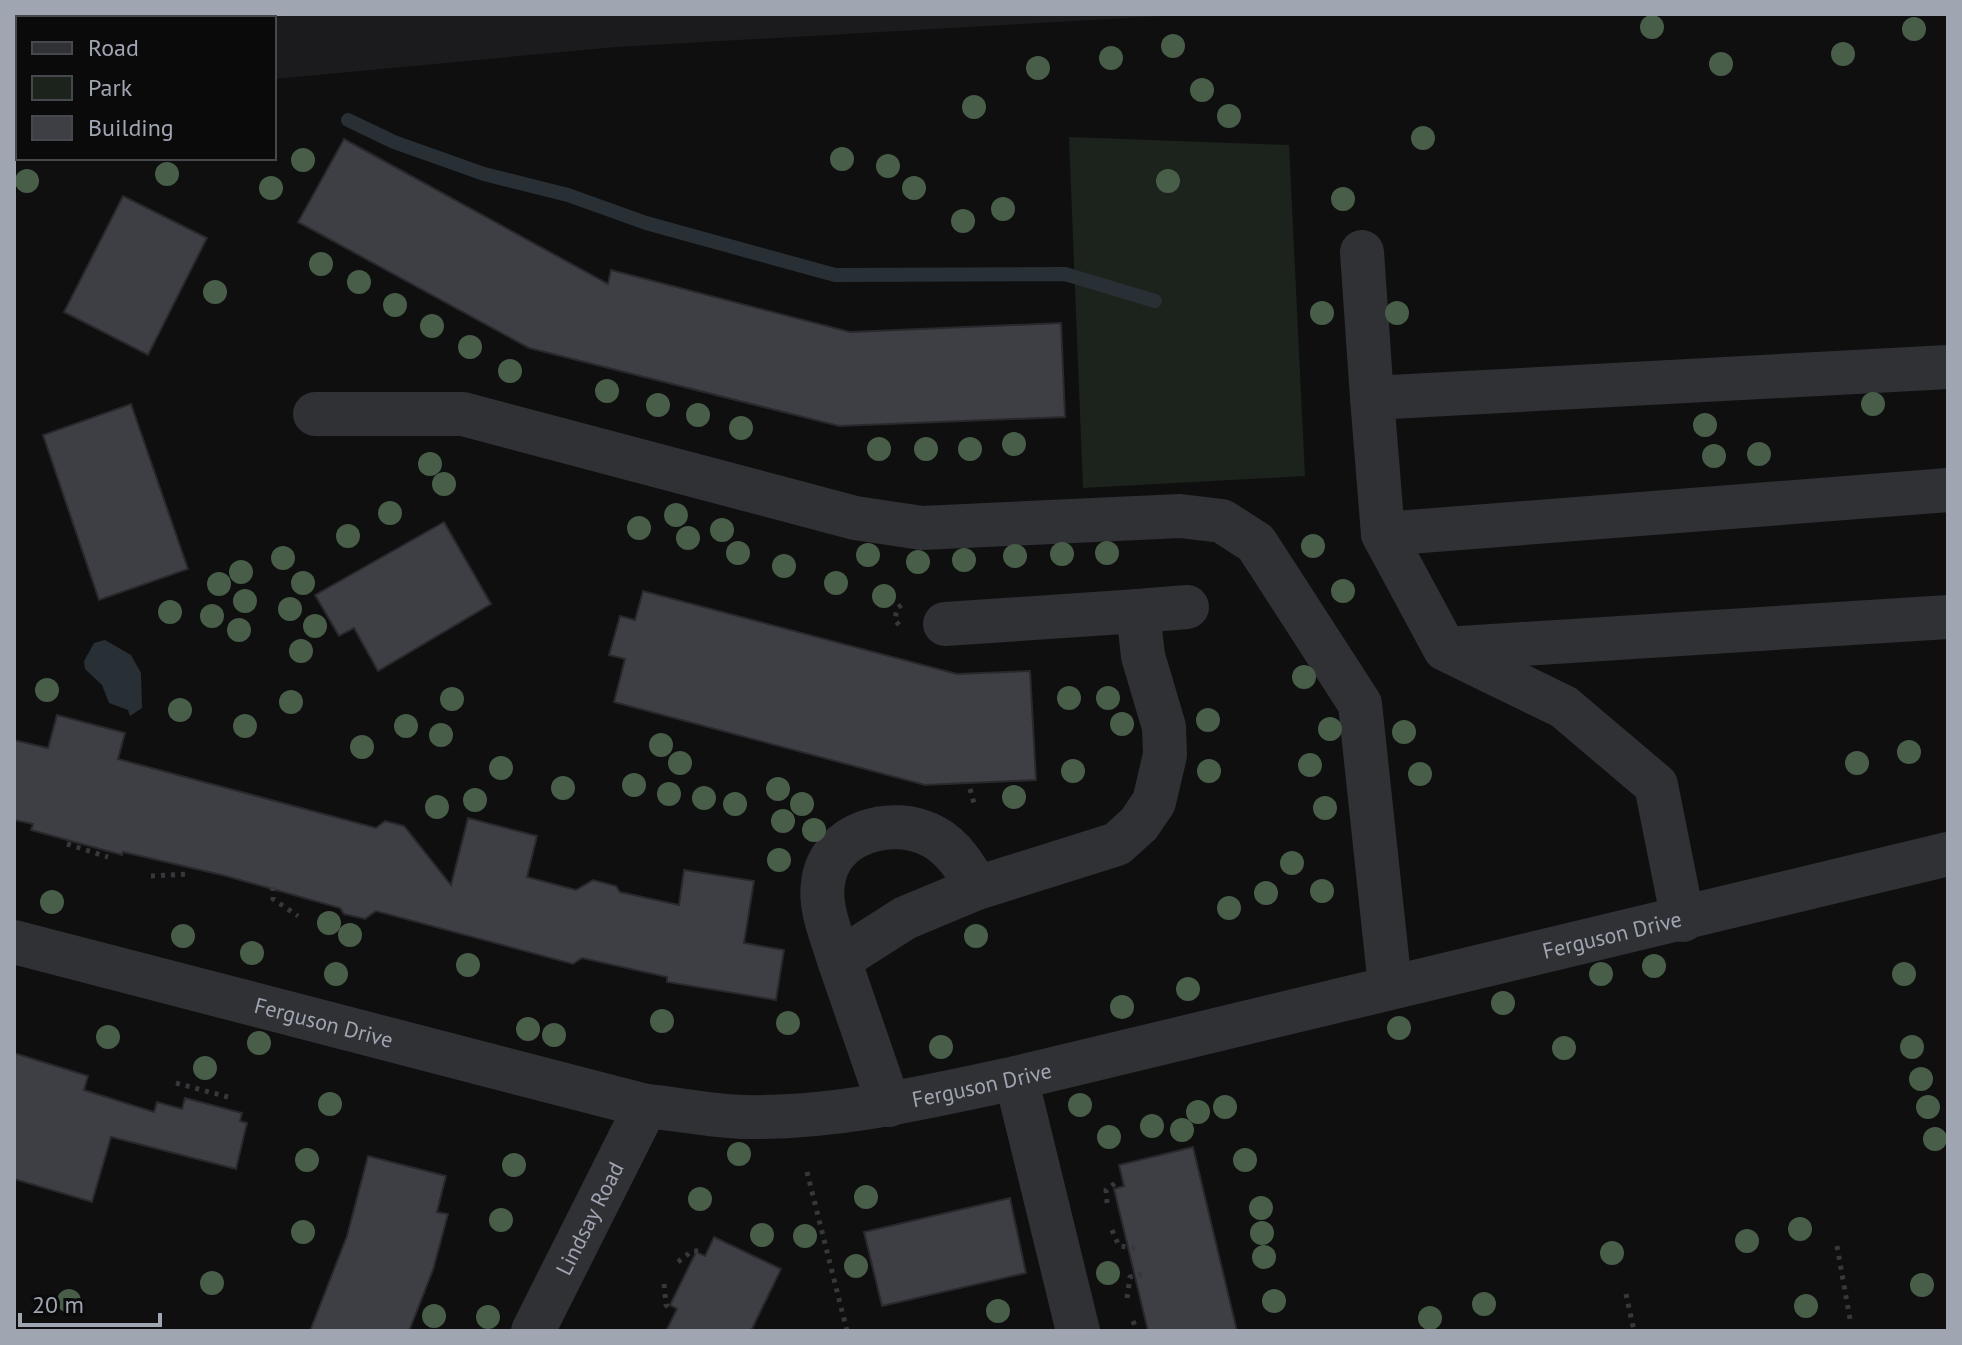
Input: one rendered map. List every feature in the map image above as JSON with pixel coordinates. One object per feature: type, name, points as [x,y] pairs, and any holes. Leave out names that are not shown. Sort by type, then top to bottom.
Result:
[{"type":"street","points":[[1362,252],[1383,534],[1445,649],[1564,707],[1656,785],[1683,920]]},
{"type":"street","points":[[1372,398],[1948,367]]},
{"type":"street","points":[[315,414],[463,414],[864,521],[911,527],[1180,516],[1222,521],[1256,543],[1360,704],[1390,986]]},
{"type":"street","points":[[1383,534],[1948,490]]},
{"type":"street","points":[[945,624],[1187,607]]},
{"type":"street","points":[[839,960],[905,918],[977,888],[1117,844],[1139,824],[1154,802],[1165,755],[1164,727],[1143,656],[1138,611]]},
{"type":"street","points":[[1445,649],[1948,617]]},
{"type":"street","points":[[889,1105],[821,898],[829,861],[849,839],[878,829],[921,831],[948,846],[977,888]]},
{"type":"street","name":"Ferguson Drive","points":[[14,942],[646,1106],[741,1117],[830,1113],[889,1105],[1016,1078],[1948,854]]},
{"type":"street","points":[[1016,1078],[1078,1331]]},
{"type":"street","name":"Lindsay Road","points":[[533,1331],[646,1106]]},
{"type":"path","points":[[67,844],[108,857]]},
{"type":"path","points":[[151,876],[190,874]]},
{"type":"path","points":[[273,887],[273,899],[298,916]]},
{"type":"path","points":[[176,1083],[228,1097]]},
{"type":"path","points":[[807,1172],[847,1331]]},
{"type":"path","points":[[1107,1203],[1106,1190],[1118,1181]]},
{"type":"path","points":[[1112,1230],[1119,1246],[1136,1248]]},
{"type":"path","points":[[1837,1246],[1850,1319]]},
{"type":"path","points":[[678,1262],[692,1251],[703,1251]]},
{"type":"path","points":[[1127,1298],[1130,1277],[1142,1274]]},
{"type":"path","points":[[664,1284],[666,1305],[672,1311]]},
{"type":"path","points":[[1626,1294],[1634,1331]]},
{"type":"path","points":[[1133,1321],[1137,1331]]},
{"type":"shaded area","points":[[14,14],[1197,14],[616,47],[276,79],[276,16],[16,16],[14,103]]},
{"type":"shaded area","points":[[105,640],[131,655],[141,673],[142,708],[130,716],[128,710],[109,703],[102,685],[85,669],[84,661],[94,643]]},
{"type":"green space","points":[[1069,137],[1289,145],[1305,476],[1083,488]]},
{"type":"building","points":[[344,139],[608,284],[611,270],[850,332],[1061,323],[1065,417],[839,426],[529,348],[298,222]]},
{"type":"building","points":[[123,196],[207,238],[148,355],[64,312]]},
{"type":"building","points":[[131,404],[188,569],[99,600],[43,435]]},
{"type":"building","points":[[444,522],[491,604],[378,671],[354,628],[339,636],[315,595]]},
{"type":"building","points":[[643,591],[957,674],[1030,671],[1036,780],[925,785],[614,702],[625,659],[609,655],[620,616],[635,620]]},
{"type":"building","points":[[57,715],[125,733],[118,759],[376,828],[385,821],[404,826],[451,885],[468,818],[537,836],[527,877],[576,890],[593,880],[616,886],[620,892],[679,905],[684,870],[754,881],[744,943],[784,950],[776,1000],[667,982],[667,977],[582,958],[573,964],[376,911],[365,919],[344,914],[340,908],[226,876],[123,852],[122,855],[31,830],[33,824],[14,820],[14,740],[48,748]]},
{"type":"building","points":[[14,1053],[88,1076],[84,1090],[154,1112],[157,1102],[182,1109],[185,1098],[242,1113],[240,1121],[247,1123],[236,1169],[111,1137],[92,1202],[14,1179]]},
{"type":"building","points":[[1193,1147],[1237,1331],[1148,1331],[1114,1189],[1124,1186],[1119,1165]]},
{"type":"building","points":[[368,1156],[446,1176],[437,1212],[448,1214],[433,1270],[409,1331],[310,1331],[347,1236]]},
{"type":"building","points":[[1010,1198],[1026,1273],[882,1306],[864,1232]]},
{"type":"building","points":[[714,1237],[781,1269],[751,1331],[666,1331],[677,1309],[670,1305],[696,1252],[705,1256]]},
{"type":"waterway","points":[[348,120],[394,142],[484,174],[568,195],[646,223],[835,275],[1065,274],[1155,301]]}]
